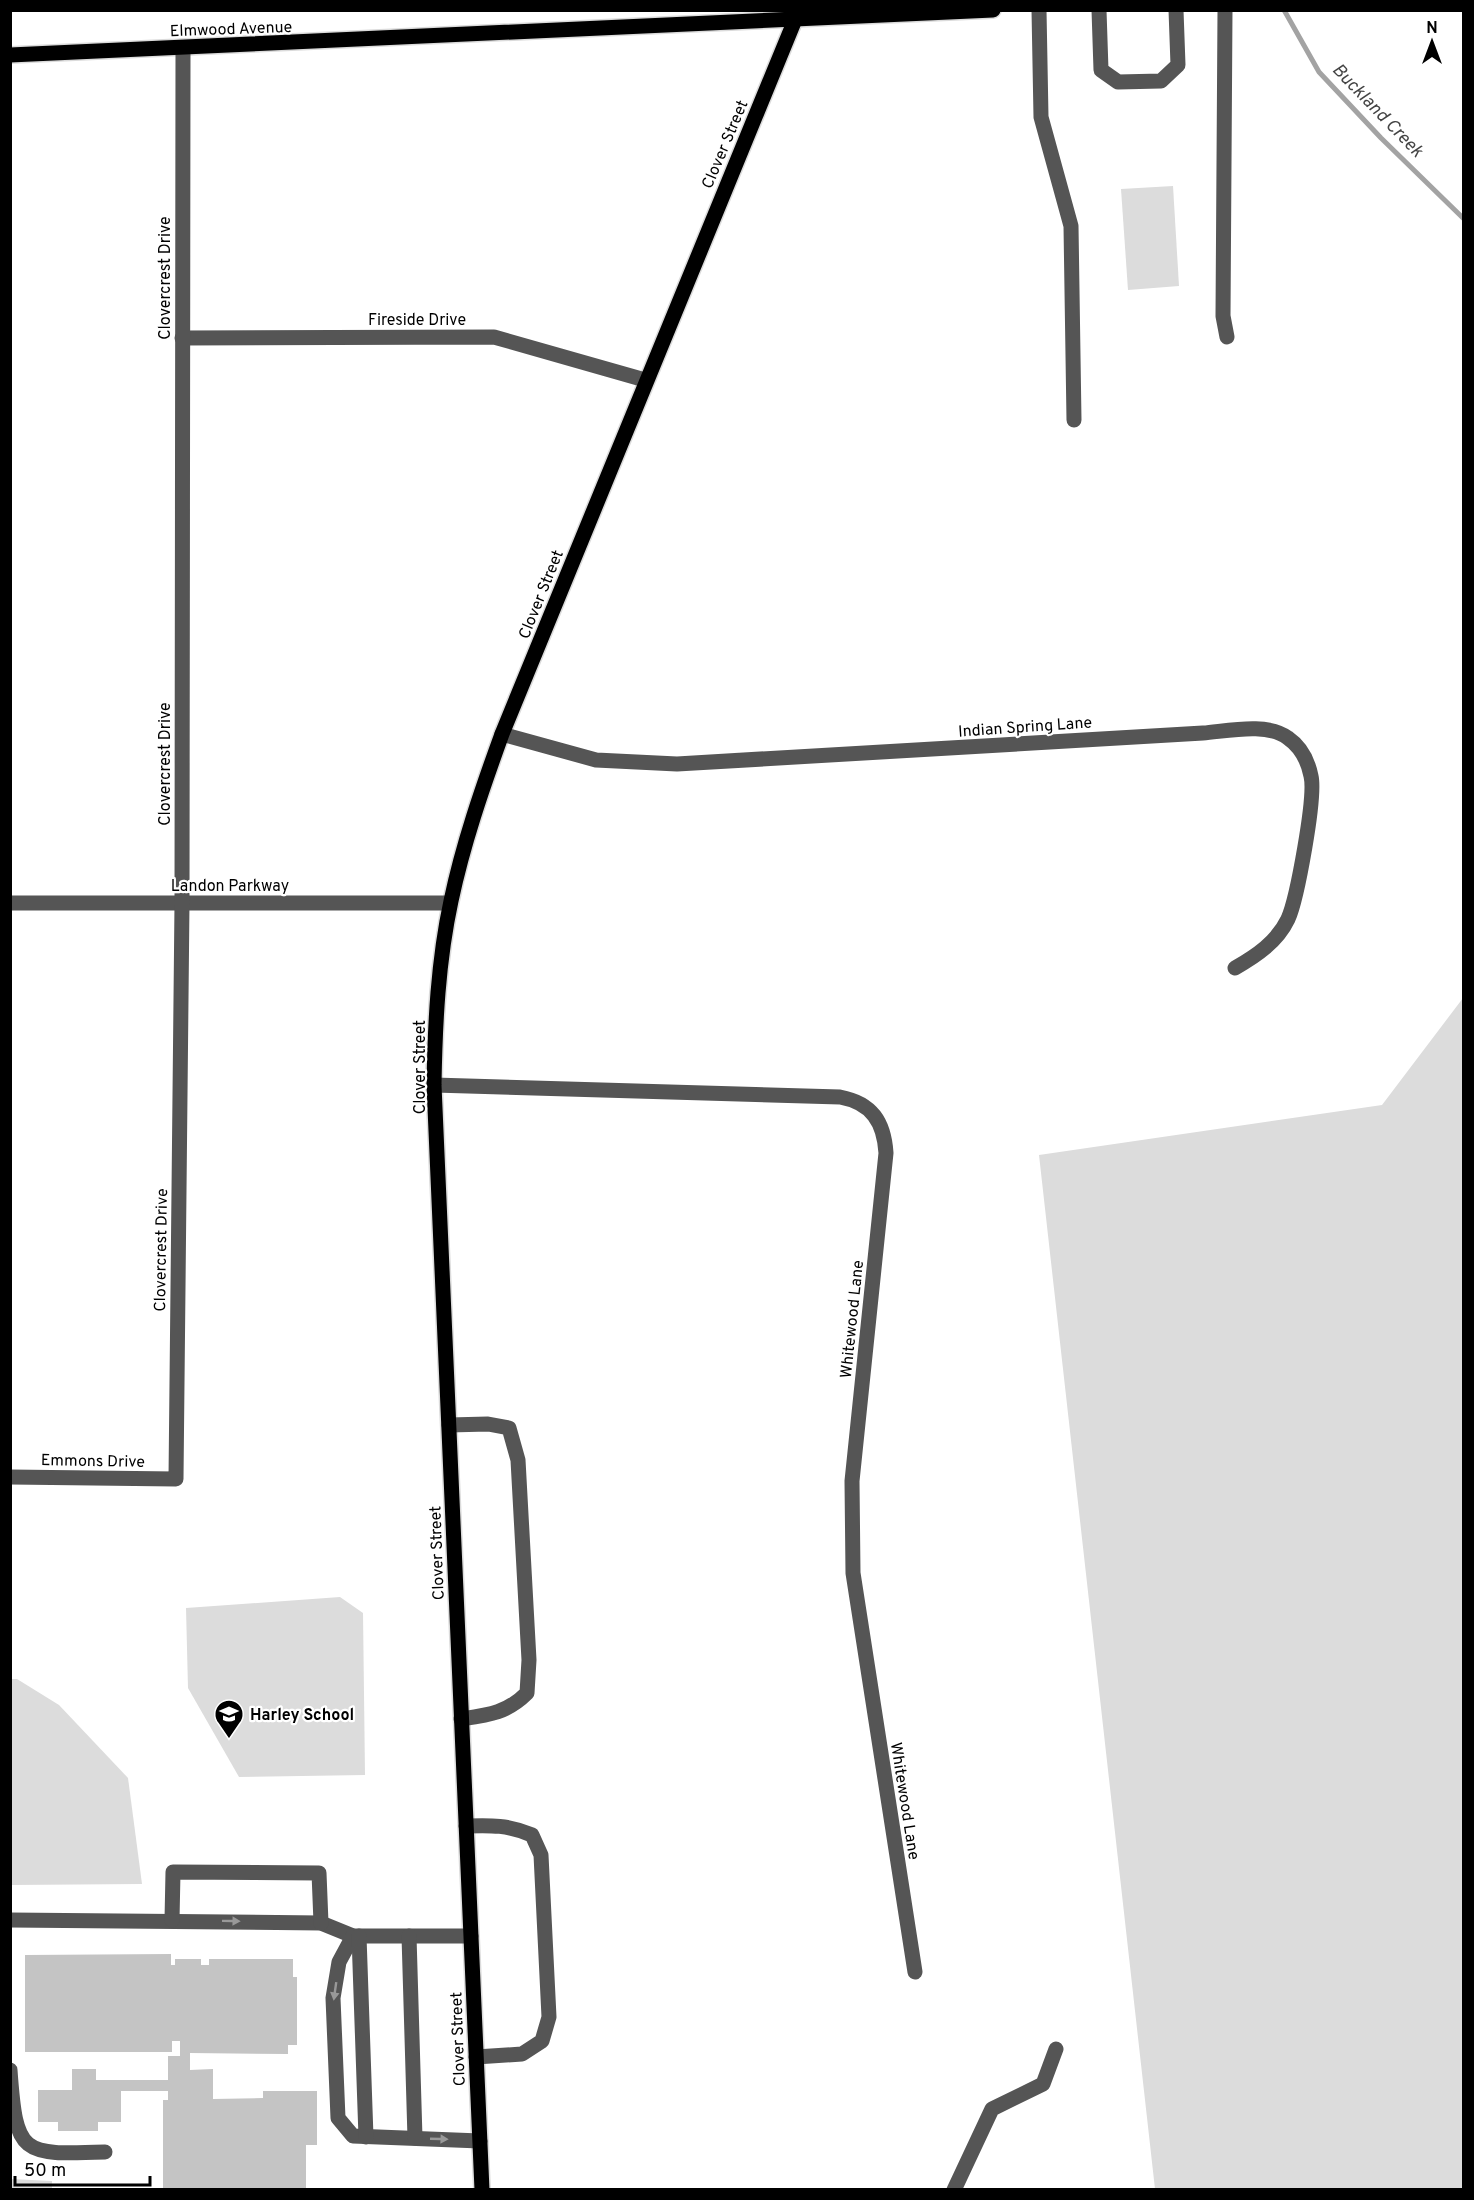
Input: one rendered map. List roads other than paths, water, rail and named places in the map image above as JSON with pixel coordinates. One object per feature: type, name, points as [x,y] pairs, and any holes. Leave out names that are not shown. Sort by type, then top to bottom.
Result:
[{"type":"main road","name":"Elmwood Avenue","points":[[10,55],[183,49],[797,16],[993,10]]},
{"type":"main road","name":"Clover Street","points":[[482,2190],[434,1085],[435,1031],[450,903],[474,814],[502,734],[645,380],[797,16]]},
{"type":"street","points":[[1039,10],[1041,117],[1071,226],[1074,420]]},
{"type":"street","points":[[1099,10],[1101,70],[1119,82],[1161,81],[1178,65],[1176,10]]},
{"type":"street","points":[[1226,10],[1223,316],[1227,337]]},
{"type":"street","name":"Clovercrest Drive","points":[[176,1479],[182,903],[183,49]]},
{"type":"street","name":"Fireside Drive","points":[[182,338],[494,337],[645,380]]},
{"type":"street","name":"Indian Spring Lane","points":[[502,734],[596,760],[677,764],[1203,733],[1275,731],[1287,737],[1306,758],[1312,776],[1311,810],[1288,919],[1271,943],[1235,968]]},
{"type":"street","name":"Landon Parkway","points":[[10,903],[450,903]]},
{"type":"street","name":"Whitewood Lane","points":[[434,1085],[840,1097],[868,1107],[879,1121],[885,1137],[886,1153],[852,1481],[852,1562],[915,1972]]},
{"type":"street","points":[[449,1425],[488,1424],[509,1428],[518,1460],[529,1660],[527,1693],[514,1706],[490,1714],[461,1719]]},
{"type":"street","name":"Emmons Drive","points":[[10,1477],[176,1479]]},
{"type":"street","points":[[466,1826],[495,1825],[515,1828],[532,1835],[541,1855],[549,2017],[542,2040],[522,2054],[476,2057]]},
{"type":"street","points":[[172,1920],[173,1872],[319,1873],[321,1923]]},
{"type":"street","points":[[10,1920],[321,1923],[356,1936],[471,1936]]},
{"type":"street","points":[[356,1936],[366,2137]]},
{"type":"street","points":[[356,1936],[339,1962],[333,1998],[338,2118],[353,2136],[480,2141]]},
{"type":"street","points":[[409,1936],[415,2138]]},
{"type":"street","points":[[954,2190],[992,2109],[1043,2084],[1056,2049]]},
{"type":"street","points":[[10,2070],[17,2132],[25,2143],[50,2152],[105,2152]]},
{"type":"waterway","name":"Buckland Creek","points":[[1284,10],[1319,72],[1381,138],[1464,219]]},
{"type":"place","name":"Harley School","points":[[229,1740]]}]
